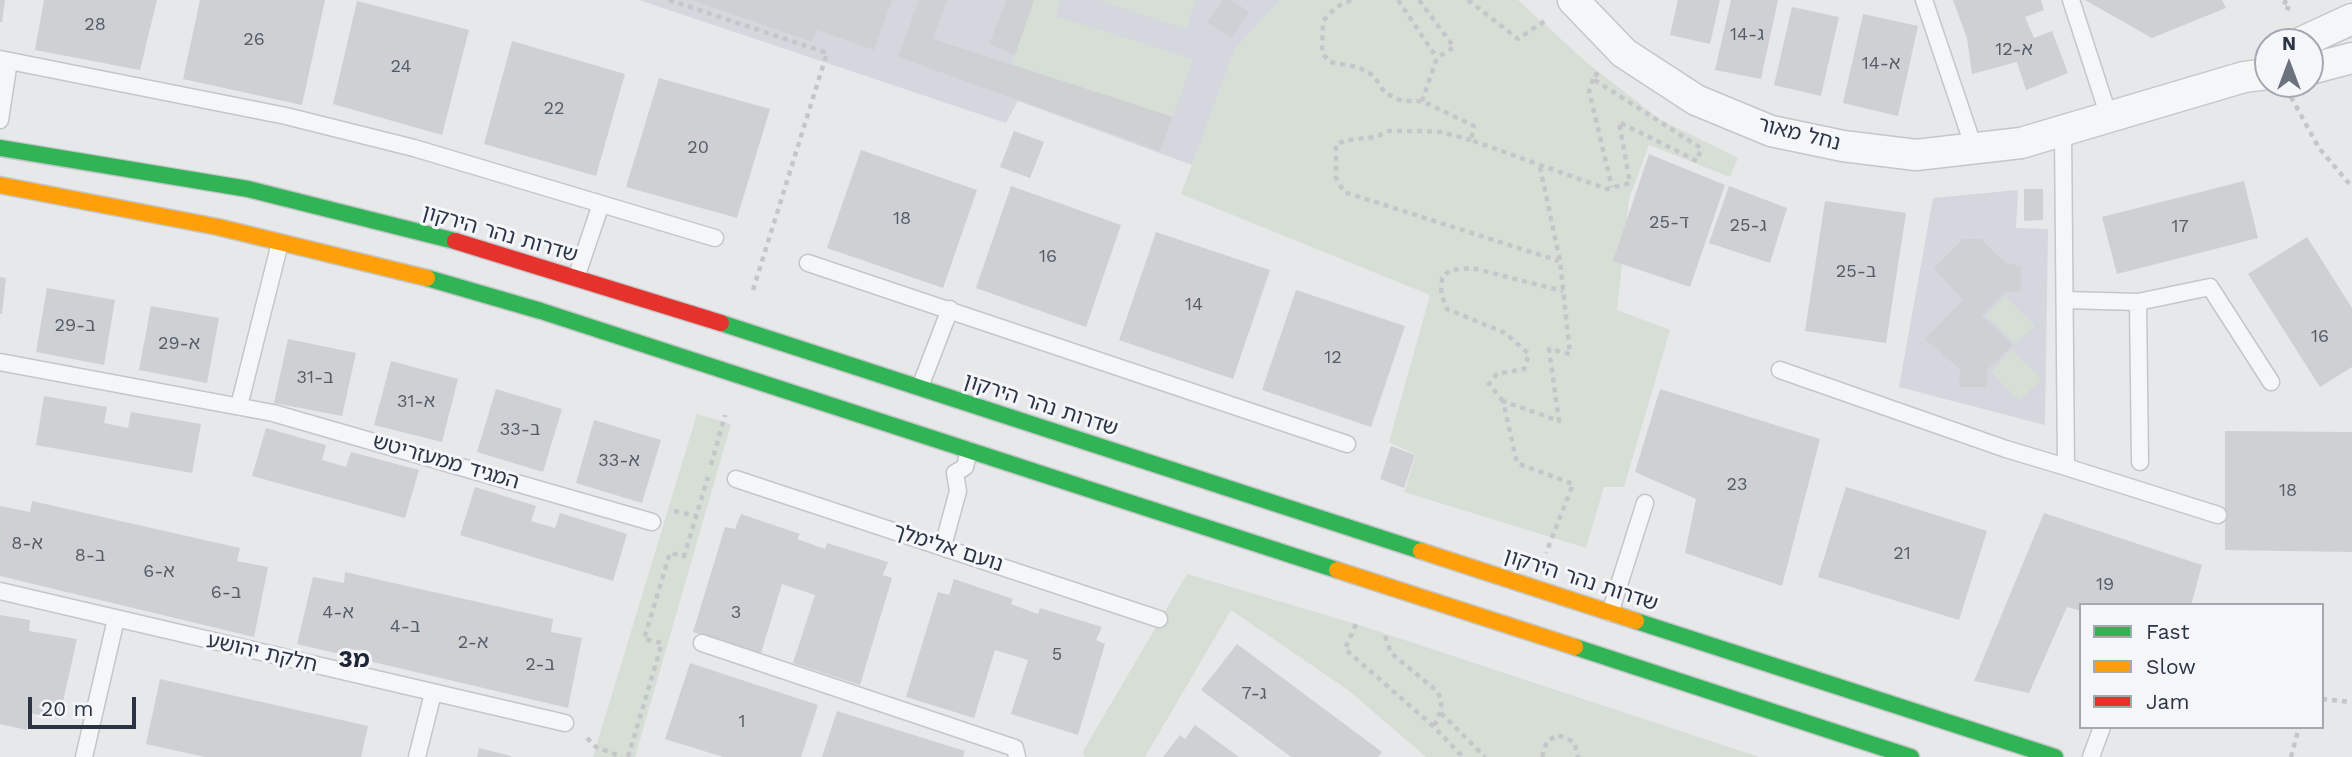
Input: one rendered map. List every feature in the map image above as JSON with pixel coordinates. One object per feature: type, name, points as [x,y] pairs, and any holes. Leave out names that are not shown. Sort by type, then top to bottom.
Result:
[{"type":"main road","name":"שדרות נהר הירקון","points":[[0,148],[248,189],[423,232],[919,387],[2055,757]]},
{"type":"main road","points":[[0,185],[281,243],[426,278],[541,311],[1911,757]]},
{"type":"street","name":"נחל מאור","points":[[1573,0],[1624,53],[1696,100],[1771,131],[1843,146],[1916,155],[2021,142],[2254,73]]},
{"type":"street","points":[[2324,32],[2352,19]]},
{"type":"street","points":[[2324,65],[2352,58]]},
{"type":"lane","points":[[1924,0],[1974,148]]},
{"type":"lane","points":[[2071,0],[2109,117]]},
{"type":"lane","points":[[0,120],[5,60],[286,116],[414,149],[715,238]]},
{"type":"lane","points":[[2063,131],[2066,467]]},
{"type":"lane","points":[[576,278],[601,204]]},
{"type":"lane","points":[[239,406],[281,243]]},
{"type":"lane","points":[[808,263],[1347,444]]},
{"type":"lane","points":[[2066,300],[2138,302],[2210,287],[2271,382]]},
{"type":"lane","points":[[2138,302],[2140,462]]},
{"type":"lane","points":[[919,387],[950,309]]},
{"type":"lane","name":"המגיד ממעזריטש","points":[[0,362],[239,406],[424,455],[652,522]]},
{"type":"lane","points":[[1780,370],[2066,467],[2218,515]]},
{"type":"lane","points":[[943,546],[958,491],[955,473],[965,467],[969,450]]},
{"type":"lane","name":"נועם אלימלך","points":[[736,479],[1159,619]]},
{"type":"lane","points":[[1610,612],[1646,503]]},
{"type":"lane","name":"חלקת יהושע","points":[[0,591],[565,723]]},
{"type":"lane","points":[[84,757],[116,619]]},
{"type":"lane","points":[[702,643],[1015,748],[1017,757]]},
{"type":"lane","points":[[417,757],[433,693]]},
{"type":"lane","points":[[2091,757],[2101,729]]},
{"type":"path","points":[[669,0],[827,53],[753,290]]},
{"type":"path","points":[[1351,0],[1336,7],[1323,21],[1322,53],[1330,62],[1358,66],[1374,76],[1385,93],[1402,101],[1422,101],[1474,126],[1471,139]]},
{"type":"path","points":[[1398,0],[1437,58]]},
{"type":"path","points":[[1419,0],[1454,47],[1437,58],[1422,101]]},
{"type":"path","points":[[1468,0],[1518,39],[1573,0]]},
{"type":"path","points":[[1598,72],[1589,91],[1612,187]]},
{"type":"path","points":[[1560,261],[1344,192],[1336,178],[1336,144],[1389,131],[1441,132],[1471,139],[1607,189],[1630,183],[1619,122],[1697,161],[1701,149],[1593,79]]},
{"type":"path","points":[[2291,98],[2319,149],[2352,187]]},
{"type":"path","points":[[1503,401],[1559,421],[1549,349],[1570,354],[1560,261],[1540,166]]},
{"type":"path","points":[[1546,553],[1573,484],[1517,463],[1503,401],[1489,384],[1497,374],[1524,369],[1529,354],[1505,333],[1447,309],[1441,293],[1442,278],[1450,271],[1472,268],[1563,291]]},
{"type":"path","points":[[628,757],[662,643],[645,639],[670,553],[684,556],[725,415]]},
{"type":"path","points":[[1356,624],[1345,649],[1433,726],[1463,757]]},
{"type":"path","points":[[1385,636],[1391,653],[1437,691],[1442,701],[1441,713],[1433,726]]},
{"type":"path","points":[[2324,699],[2352,702]]},
{"type":"path","points":[[1441,713],[1485,757]]},
{"type":"path","points":[[565,723],[596,747],[622,757]]},
{"type":"path","points":[[2291,757],[2298,729]]},
{"type":"path","points":[[1542,757],[1547,741],[1558,735],[1574,742],[1578,757]]},
{"type":"shaded area","points":[[639,0],[1280,0],[1235,49],[1192,165],[1018,101],[1006,123]]},
{"type":"shaded area","points":[[1034,0],[1060,0],[1056,16],[1193,59],[1173,117],[1011,65]]},
{"type":"shaded area","points":[[1098,0],[1196,0],[1186,29]]},
{"type":"shaded area","points":[[1280,0],[1518,0],[1586,62],[1659,119],[1738,158],[1730,177],[1649,145],[1629,199],[1617,310],[1670,330],[1624,487],[1604,487],[1586,548],[1404,492],[1416,455],[1389,442],[1430,295],[1181,194],[1235,49]]},
{"type":"shaded area","points":[[2018,190],[2016,228],[2048,229],[2045,425],[1899,387],[1933,198]]},
{"type":"shaded area","points":[[2005,296],[2036,326],[2015,343],[1986,316]]},
{"type":"shaded area","points":[[2011,350],[2042,379],[2019,401],[1991,372]]},
{"type":"shaded area","points":[[697,414],[731,424],[635,757],[593,757]]},
{"type":"shaded area","points":[[1187,574],[1356,624],[1759,757],[1426,757],[1348,690],[1231,610],[1145,757],[1085,757],[1082,753]]},
{"type":"building","points":[[0,0],[5,0],[2,22],[0,22]]},
{"type":"building","points":[[44,0],[157,0],[140,70],[35,50]]},
{"type":"building","points":[[200,0],[325,0],[302,105],[183,79]]},
{"type":"building","points":[[692,0],[892,0],[874,50],[817,30],[812,42]]},
{"type":"building","points":[[919,0],[947,0],[933,39],[1173,117],[1160,151],[898,57]]},
{"type":"building","points":[[1007,0],[1034,0],[1015,55],[989,44]]},
{"type":"building","points":[[1223,0],[1231,0],[1249,12],[1231,38],[1207,22]]},
{"type":"building","points":[[1678,0],[1720,0],[1710,44],[1670,35]]},
{"type":"building","points":[[1731,0],[1778,0],[1761,79],[1715,70]]},
{"type":"building","points":[[1953,0],[2041,0],[2044,10],[2025,17],[2034,38],[2052,31],[2068,73],[2026,90],[2017,62],[1972,74],[1967,38]]},
{"type":"building","points":[[2085,0],[2222,0],[2226,8],[2152,38]]},
{"type":"building","points":[[357,1],[469,30],[442,135],[333,104]]},
{"type":"building","points":[[1792,7],[1839,17],[1821,96],[1774,85]]},
{"type":"building","points":[[1863,14],[1918,26],[1898,116],[1843,103]]},
{"type":"building","points":[[512,41],[625,74],[596,176],[484,144]]},
{"type":"building","points":[[659,78],[770,109],[737,218],[626,187]]},
{"type":"building","points":[[1014,131],[1044,142],[1030,178],[1000,167]]},
{"type":"building","points":[[861,150],[977,190],[943,288],[827,248]]},
{"type":"building","points":[[1649,154],[1725,185],[1690,287],[1613,261]]},
{"type":"building","points":[[2244,181],[2258,238],[2117,274],[2102,217]]},
{"type":"building","points":[[1011,186],[1121,225],[1086,327],[976,288]]},
{"type":"building","points":[[1729,186],[1787,208],[1770,263],[1709,243]]},
{"type":"building","points":[[2024,189],[2043,189],[2043,220],[2024,221]]},
{"type":"building","points":[[1825,201],[1906,213],[1886,343],[1805,331]]},
{"type":"building","points":[[1156,232],[1270,270],[1233,379],[1119,340]]},
{"type":"building","points":[[2307,237],[2352,308],[2352,367],[2320,387],[2248,274]]},
{"type":"building","points":[[1963,239],[1981,239],[2005,263],[2021,266],[2021,291],[2005,292],[1982,316],[2013,345],[1987,370],[1987,387],[1959,387],[1960,369],[1925,339],[1963,300],[1934,268]]},
{"type":"building","points":[[0,277],[6,278],[2,314],[0,314]]},
{"type":"building","points":[[47,288],[115,300],[104,365],[36,352]]},
{"type":"building","points":[[1296,290],[1405,326],[1371,427],[1262,390]]},
{"type":"building","points":[[151,306],[219,318],[207,383],[139,370]]},
{"type":"building","points":[[288,339],[356,353],[342,416],[274,403]]},
{"type":"building","points":[[391,361],[458,379],[442,442],[374,425]]},
{"type":"building","points":[[496,389],[562,409],[543,472],[477,452]]},
{"type":"building","points":[[1660,389],[1820,439],[1782,586],[1685,553],[1696,499],[1635,472]]},
{"type":"building","points":[[44,396],[107,407],[104,423],[128,428],[131,412],[201,424],[192,473],[36,445]]},
{"type":"building","points":[[594,420],[661,440],[642,503],[576,483]]},
{"type":"building","points":[[266,428],[326,445],[322,460],[346,467],[351,452],[419,470],[405,518],[252,476]]},
{"type":"building","points":[[2225,431],[2352,432],[2352,552],[2225,550]]},
{"type":"building","points":[[1391,446],[1415,455],[1404,488],[1380,479]]},
{"type":"building","points":[[475,487],[536,506],[531,521],[555,528],[560,513],[627,534],[613,581],[460,535]]},
{"type":"building","points":[[1846,487],[1987,531],[1959,620],[1818,577]]},
{"type":"building","points":[[32,501],[240,548],[237,561],[268,567],[254,637],[0,576],[0,506],[30,512]]},
{"type":"building","points":[[2044,513],[2202,565],[2192,603],[2079,603],[2079,610],[2067,607],[2029,693],[1974,681]]},
{"type":"building","points":[[741,514],[800,534],[797,539],[825,549],[827,543],[888,562],[883,575],[892,578],[860,685],[793,663],[815,595],[782,584],[761,653],[693,632],[725,527],[735,529]]},
{"type":"building","points":[[345,572],[553,619],[551,632],[582,638],[568,708],[297,644],[313,577],[344,583]]},
{"type":"building","points":[[954,579],[1013,599],[1011,604],[1038,614],[1040,608],[1102,627],[1096,640],[1105,644],[1078,735],[1011,714],[1028,660],[995,650],[974,718],[906,697],[938,592],[949,595]]},
{"type":"building","points":[[0,615],[30,620],[29,631],[77,639],[59,719],[30,713],[27,730],[0,724]]},
{"type":"building","points":[[1237,644],[1382,752],[1378,757],[1291,757],[1201,690]]},
{"type":"building","points":[[690,663],[818,705],[801,757],[723,757],[665,739]]},
{"type":"building","points":[[160,679],[368,726],[361,757],[205,757],[146,744]]},
{"type":"building","points":[[837,711],[965,751],[963,757],[822,757]]},
{"type":"building","points":[[1195,725],[1239,757],[1163,757],[1180,735],[1185,739]]},
{"type":"building","points":[[479,748],[511,756],[511,757],[477,757]]},
{"type":"traffic: fast","points":[[0,148],[248,189],[455,241]]},
{"type":"traffic: fast","points":[[427,278],[541,311],[1337,570]]},
{"type":"traffic: fast","points":[[721,323],[1421,551]]},
{"type":"traffic: fast","points":[[1636,621],[2055,757]]},
{"type":"traffic: fast","points":[[1575,647],[1911,757]]},
{"type":"traffic: slow","points":[[0,185],[218,227],[427,278]]},
{"type":"traffic: slow","points":[[1421,551],[1636,621]]},
{"type":"traffic: slow","points":[[1337,570],[1575,647]]},
{"type":"traffic: jam","points":[[455,241],[721,323]]},
{"type":"district","name":"מ3","points":[[354,660]]}]
